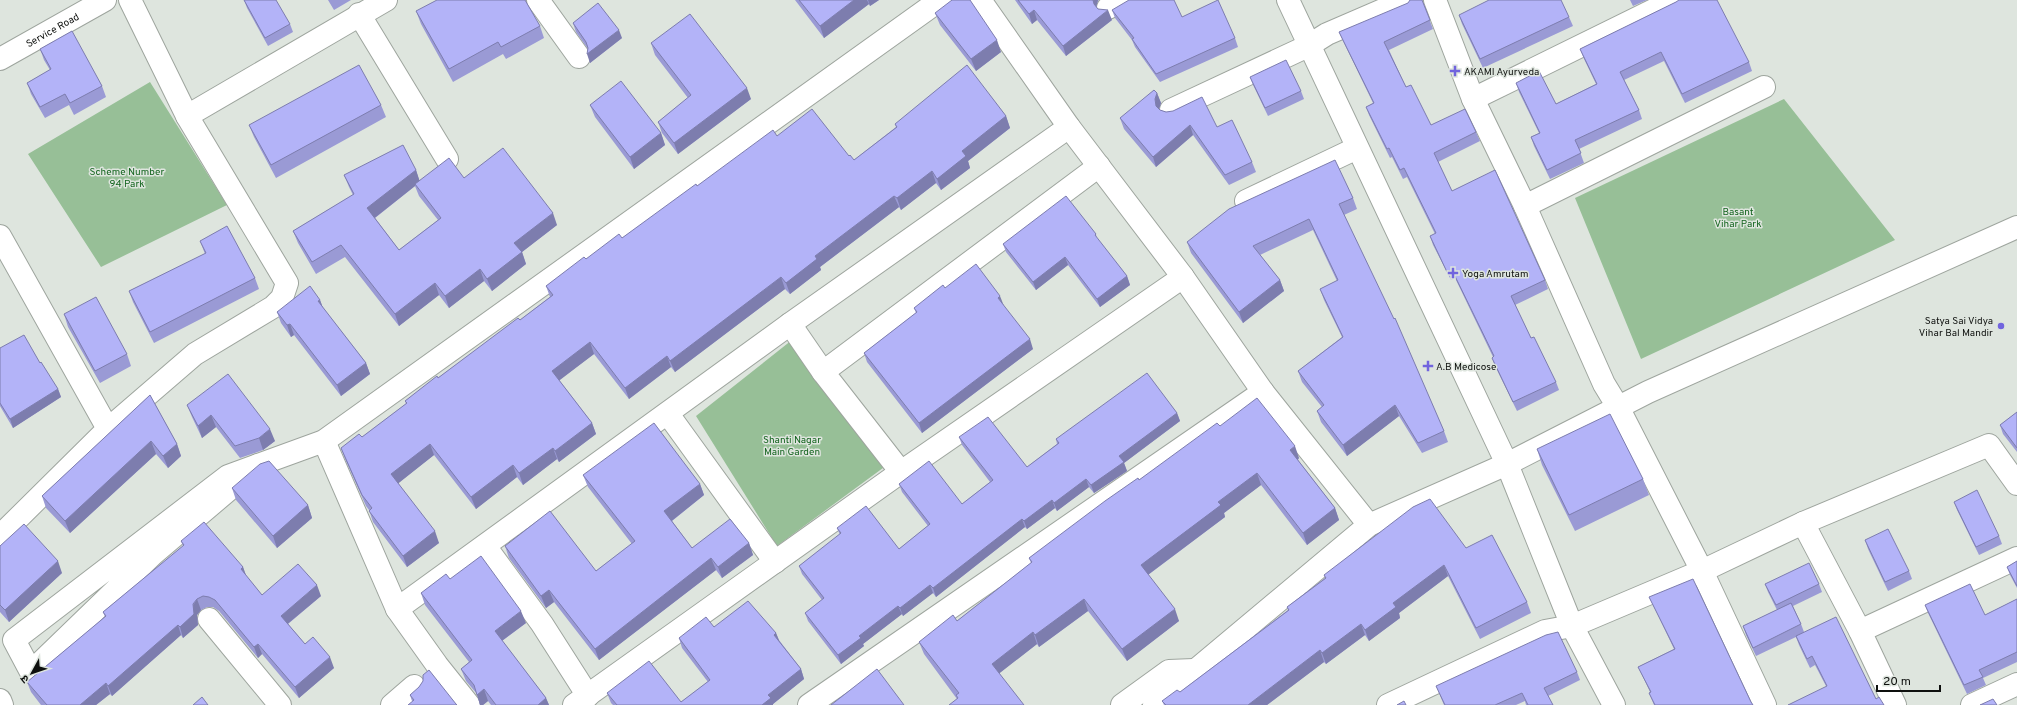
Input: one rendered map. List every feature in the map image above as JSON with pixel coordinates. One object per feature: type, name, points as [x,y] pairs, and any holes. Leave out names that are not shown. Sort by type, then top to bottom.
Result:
[{"type":"street","name":"Service Road","points":[[0,59],[105,0]]},
{"type":"street","points":[[0,536],[108,429],[195,354],[273,307],[282,298],[286,283],[187,116],[130,0]]},
{"type":"street","points":[[187,116],[359,14],[386,0]]},
{"type":"street","points":[[538,0],[579,57]]},
{"type":"street","points":[[258,465],[153,554],[31,672],[14,640],[228,476],[258,465],[324,441],[940,0]]},
{"type":"street","points":[[980,0],[1069,127],[1183,277],[1263,392],[1369,525]]},
{"type":"street","points":[[1288,0],[1308,46],[1507,464],[1572,626],[1614,705]]},
{"type":"street","points":[[1171,110],[1308,46],[1327,34],[1406,0]]},
{"type":"street","points":[[1435,0],[1473,99],[1525,206],[1604,384],[1618,407],[1702,571],[1765,705]]},
{"type":"street","points":[[1473,99],[1674,0]]},
{"type":"street","points":[[359,14],[447,159]]},
{"type":"street","points":[[1525,206],[1764,87]]},
{"type":"street","points":[[397,609],[668,414],[790,324],[1069,127]]},
{"type":"street","points":[[1246,201],[1357,148]]},
{"type":"street","points":[[823,372],[1099,166]]},
{"type":"street","points":[[1154,705],[1369,525],[1507,464],[1655,388],[2017,227]]},
{"type":"street","points":[[0,236],[108,429]]},
{"type":"street","points":[[485,546],[542,624],[581,700],[901,472],[1183,277]]},
{"type":"street","points":[[790,324],[823,372],[901,472]]},
{"type":"street","points":[[809,705],[1263,392]]},
{"type":"street","points":[[668,414],[775,562]]},
{"type":"street","points":[[324,441],[397,609],[437,665],[470,705]]},
{"type":"street","points":[[1388,705],[1545,631],[1572,626],[1702,571],[1803,523],[1989,445],[2017,484]]},
{"type":"street","points":[[1803,523],[1860,632],[1895,705]]},
{"type":"street","points":[[1860,632],[2017,558]]},
{"type":"street","points":[[209,619],[280,705]]},
{"type":"street","points":[[1122,705],[1169,671],[1194,670]]},
{"type":"street","points":[[1972,705],[2017,684]]},
{"type":"street","points":[[392,705],[414,686]]},
{"type":"street","points":[[0,700],[2,705]]},
{"type":"green space","name":"Scheme Number 94 Park","points":[[150,82],[227,205],[101,267],[28,154]]},
{"type":"green space","name":"Basant Vihar Park","points":[[1784,99],[1895,240],[1641,359],[1575,198]]},
{"type":"green space","name":"Shanti Nagar Main Garden","points":[[797,336],[887,465],[777,546],[696,416]]},
{"type":"building","points":[[244,0],[276,0],[290,24],[265,38]]},
{"type":"building","points":[[437,0],[525,0],[540,26],[501,47],[498,42],[449,69],[416,11]]},
{"type":"building","points":[[799,0],[854,0],[820,26]]},
{"type":"building","points":[[952,0],[970,0],[997,40],[971,59],[935,13]]},
{"type":"building","points":[[1018,0],[1093,0],[1098,9],[1108,10],[1063,46],[1034,10],[1029,14]]},
{"type":"building","points":[[1129,0],[1174,0],[1182,17],[1218,0],[1235,38],[1156,74],[1132,39],[1134,38],[1112,10]]},
{"type":"building","points":[[1410,0],[1422,0],[1430,20],[1384,42],[1406,87],[1411,85],[1431,125],[1465,109],[1476,132],[1434,153],[1452,191],[1495,170],[1545,280],[1511,296],[1531,338],[1534,337],[1556,382],[1513,402],[1492,358],[1494,356],[1452,270],[1447,272],[1430,236],[1436,233],[1404,168],[1400,170],[1389,148],[1387,149],[1366,107],[1374,103],[1339,32],[1408,3]]},
{"type":"building","points":[[1489,0],[1561,0],[1569,17],[1480,59],[1459,15]]},
{"type":"building","points":[[1679,0],[1717,0],[1749,62],[1682,94],[1661,52],[1620,72],[1639,110],[1575,140],[1581,153],[1547,170],[1531,137],[1540,133],[1516,83],[1539,71],[1556,104],[1597,84],[1580,49]]},
{"type":"building","points":[[598,3],[619,30],[587,54],[588,48],[586,42],[573,23]]},
{"type":"building","points":[[690,14],[747,88],[674,143],[658,122],[691,95],[651,43]]},
{"type":"building","points":[[72,31],[102,86],[70,103],[65,94],[40,107],[27,83],[51,69],[40,49]]},
{"type":"building","points":[[1286,60],[1301,91],[1265,108],[1250,77]]},
{"type":"building","points":[[359,65],[381,105],[271,165],[249,125]]},
{"type":"building","points":[[967,65],[1006,116],[962,151],[966,156],[937,179],[932,171],[897,198],[894,196],[815,256],[817,259],[786,283],[781,277],[670,361],[667,356],[625,388],[590,342],[552,371],[592,423],[555,451],[553,448],[519,473],[513,465],[471,497],[430,444],[391,474],[435,531],[403,556],[369,511],[372,508],[362,495],[341,448],[359,434],[362,437],[407,403],[405,401],[437,376],[438,378],[518,318],[520,320],[553,295],[546,286],[584,257],[586,259],[619,234],[622,238],[696,184],[697,186],[773,130],[777,136],[812,109],[849,156],[850,155],[854,160],[897,127],[895,124]]},
{"type":"building","points":[[621,81],[661,133],[630,157],[590,105]]},
{"type":"building","points":[[1154,90],[1157,93],[1155,99],[1156,106],[1160,110],[1166,112],[1173,111],[1202,97],[1217,127],[1232,120],[1252,162],[1225,175],[1190,125],[1153,157],[1120,118]]},
{"type":"building","points":[[403,145],[416,170],[367,208],[399,250],[441,218],[415,184],[449,158],[464,178],[503,148],[553,213],[514,243],[522,252],[487,279],[480,269],[445,296],[435,283],[395,314],[341,245],[312,262],[293,231],[354,194],[344,175]]},
{"type":"building","points":[[1335,160],[1353,198],[1339,204],[1394,319],[1395,318],[1444,431],[1418,443],[1395,405],[1343,445],[1317,411],[1324,405],[1298,371],[1343,337],[1320,289],[1338,280],[1309,219],[1253,246],[1280,280],[1239,312],[1187,242],[1229,209]]},
{"type":"building","points":[[1066,196],[1127,276],[1097,299],[1065,257],[1033,282],[1003,244]]},
{"type":"building","points":[[227,226],[255,278],[150,332],[129,291],[206,253],[200,241]]},
{"type":"building","points":[[976,264],[1000,296],[998,298],[1030,339],[919,423],[864,353],[917,312],[914,308],[943,285],[945,288]]},
{"type":"building","points":[[310,286],[320,300],[318,301],[366,363],[337,385],[290,324],[287,325],[277,312]]},
{"type":"building","points":[[96,297],[127,354],[95,371],[64,314]]},
{"type":"building","points":[[24,335],[40,363],[41,362],[58,389],[10,419],[0,403],[0,348]]},
{"type":"building","points":[[1147,373],[1177,413],[1119,456],[1124,462],[1091,485],[1086,479],[1054,503],[1052,500],[1024,521],[1022,519],[933,588],[930,585],[900,608],[898,606],[859,636],[861,638],[838,655],[805,613],[824,598],[799,566],[841,533],[837,528],[866,506],[899,549],[930,524],[899,484],[929,461],[962,504],[993,480],[959,437],[988,417],[1027,467],[1059,443],[1056,439]]},
{"type":"building","points":[[228,374],[270,429],[259,438],[235,446],[211,415],[198,426],[187,405]]},
{"type":"building","points":[[150,395],[177,444],[163,456],[151,441],[65,521],[42,496]]},
{"type":"building","points":[[1257,398],[1295,446],[1290,450],[1335,508],[1303,533],[1257,473],[1218,502],[1221,505],[1141,565],[1175,609],[1122,649],[1084,599],[1035,635],[1033,632],[992,664],[1024,705],[949,705],[958,698],[956,695],[959,693],[919,642],[953,615],[957,621],[1032,562],[1029,558],[1105,501],[1138,478],[1139,480],[1217,423],[1220,426]]},
{"type":"building","points":[[2017,412],[2017,448],[2000,425]]},
{"type":"building","points":[[1610,414],[1643,479],[1569,515],[1537,449]]},
{"type":"building","points":[[654,423],[700,484],[664,511],[692,548],[730,519],[749,543],[718,567],[711,558],[595,649],[549,590],[541,596],[505,546],[550,511],[596,571],[635,541],[583,475]]},
{"type":"building","points":[[269,461],[308,505],[273,536],[232,488],[260,464]]},
{"type":"building","points":[[1977,490],[1999,536],[1976,547],[1954,502]]},
{"type":"building","points":[[1430,499],[1466,548],[1492,535],[1527,602],[1476,628],[1444,565],[1393,603],[1396,607],[1365,630],[1361,624],[1322,653],[1320,650],[1248,705],[1166,705],[1162,701],[1177,690],[1180,692],[1289,610],[1287,607],[1326,578],[1324,575],[1413,507]]},
{"type":"building","points":[[204,522],[243,567],[241,569],[262,595],[298,564],[317,585],[281,616],[305,644],[313,637],[330,657],[295,687],[258,644],[254,647],[215,600],[203,596],[197,599],[193,604],[194,614],[180,627],[178,625],[108,686],[106,683],[80,705],[47,705],[27,682],[106,616],[103,612],[184,545],[181,541]]},
{"type":"building","points":[[24,524],[58,561],[5,610],[0,605],[0,546]]},
{"type":"building","points":[[1888,529],[1909,571],[1885,582],[1865,540]]},
{"type":"building","points":[[481,556],[521,611],[495,631],[546,698],[538,705],[496,705],[484,689],[477,695],[474,685],[461,669],[472,660],[421,593],[446,574],[450,579]]},
{"type":"building","points":[[2017,561],[2017,586],[2007,567]]},
{"type":"building","points":[[1809,563],[1819,584],[1776,605],[1765,584]]},
{"type":"building","points":[[1693,579],[1753,705],[1655,705],[1649,693],[1651,692],[1638,667],[1675,649],[1649,597]]},
{"type":"building","points":[[1970,584],[1985,615],[2017,599],[2017,652],[1979,670],[1983,677],[1964,685],[1925,605]]},
{"type":"building","points":[[748,601],[776,633],[774,635],[801,669],[768,695],[771,698],[762,705],[617,705],[607,693],[649,661],[681,702],[710,680],[679,638],[706,617],[714,627]]},
{"type":"building","points":[[1791,603],[1801,624],[1753,648],[1743,626]]},
{"type":"building","points":[[1836,617],[1876,699],[1879,697],[1884,705],[1788,705],[1827,686],[1812,656],[1807,659],[1796,636]]},
{"type":"building","points":[[1558,632],[1577,672],[1544,688],[1553,705],[1528,705],[1522,693],[1495,705],[1445,705],[1436,686],[1546,635]]},
{"type":"building","points":[[877,669],[904,705],[831,705]]},
{"type":"building","points":[[429,670],[457,705],[408,705],[414,700],[410,695],[419,687],[423,681],[423,675]]},
{"type":"building","points":[[202,697],[208,705],[193,705]]},
{"type":"building","points":[[1993,699],[1997,705],[1980,705]]},
{"type":"building","points":[[1404,701],[1406,705],[1397,705]]},
{"type":"place","name":"AKAMI Ayurveda","points":[[1455,71]]},
{"type":"place","name":"Yoga Amrutam","points":[[1453,273]]},
{"type":"place","name":"Satya Sai Vidya Vihar Bal Mandir","points":[[2001,326]]},
{"type":"place","name":"A.B Medicose","points":[[1428,366]]}]
